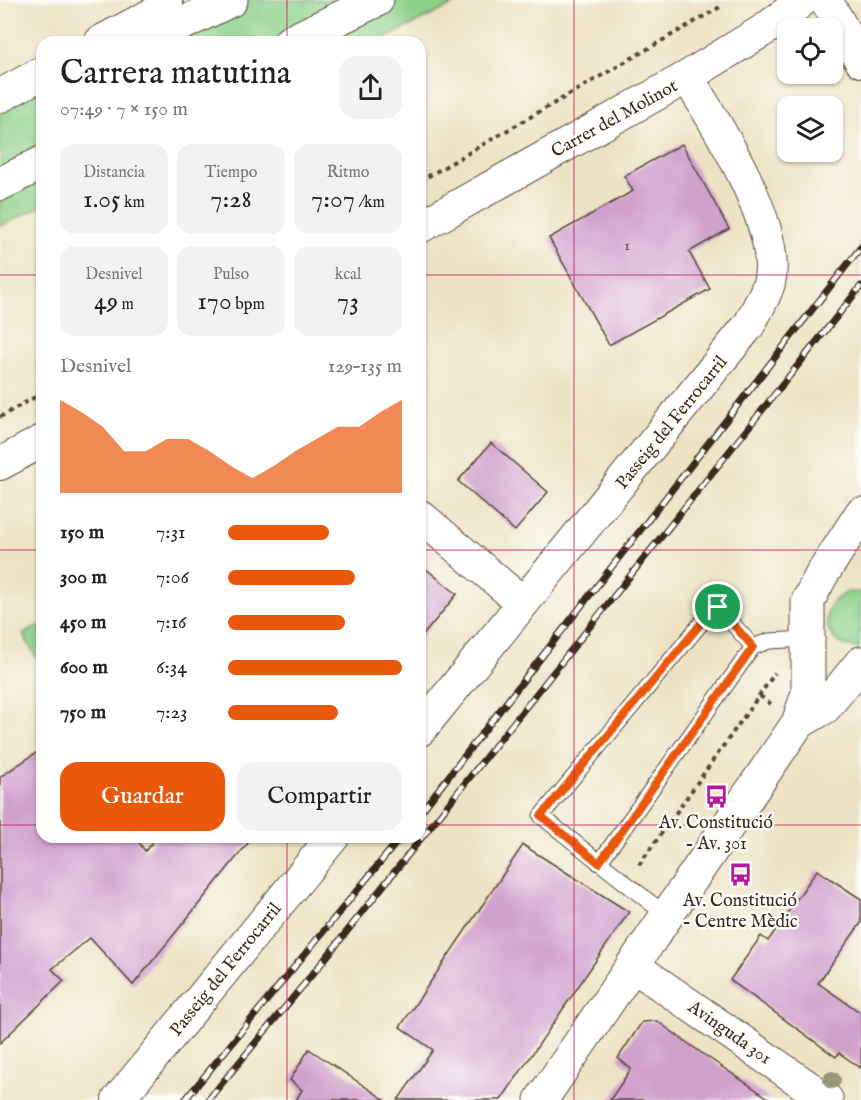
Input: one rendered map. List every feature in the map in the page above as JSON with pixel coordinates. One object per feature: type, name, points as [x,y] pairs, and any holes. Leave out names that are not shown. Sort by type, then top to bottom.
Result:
[{"type":"main road","points":[[111,36],[179,0]]},
{"type":"main road","points":[[157,36],[231,0]]},
{"type":"main road","points":[[302,36],[377,0]]},
{"type":"main road","points":[[0,96],[36,77]]},
{"type":"main road","points":[[0,112],[36,95]]},
{"type":"main road","points":[[0,184],[36,166]]},
{"type":"main road","points":[[541,1100],[798,723],[808,693],[808,601],[821,576],[861,514]]},
{"type":"main road","points":[[807,642],[829,660],[861,661]]},
{"type":"main road","points":[[798,723],[825,707],[861,661]]},
{"type":"street","name":"Carrer del Molinot","points":[[426,224],[687,77],[767,28],[803,0]]},
{"type":"street","points":[[826,0],[861,61]]},
{"type":"street","name":"Passeig del Ferrocarril","points":[[426,723],[749,325],[769,283],[771,249],[762,218],[725,142],[687,77]]},
{"type":"street","points":[[0,464],[36,444]]},
{"type":"street","points":[[426,521],[523,603]]},
{"type":"street","name":"Passeig del Ferrocarril","points":[[118,1100],[328,843]]},
{"type":"street","name":"Avinguda 301","points":[[632,965],[827,1100]]},
{"type":"lane","points":[[666,915],[541,816],[708,615],[718,607],[753,647]]},
{"type":"lane","points":[[599,863],[753,647],[768,641],[807,642]]},
{"type":"path","points":[[426,178],[720,7]]},
{"type":"path","points":[[0,417],[36,396]]},
{"type":"path","points":[[635,890],[633,872],[760,696]]},
{"type":"green space","points":[[195,0],[463,0],[389,36],[124,36]]},
{"type":"green space","points":[[36,81],[36,209],[0,226],[0,99]]},
{"type":"green space","points":[[848,592],[861,592],[859,648],[837,641],[827,625],[830,607],[837,598]]},
{"type":"green space","points":[[36,627],[36,657],[23,634]]},
{"type":"building","points":[[682,144],[729,229],[689,252],[710,289],[609,345],[549,238],[633,191],[624,176]]},
{"type":"building","points":[[491,443],[548,492],[515,531],[458,481]]},
{"type":"building","points":[[426,569],[457,594],[426,632]]},
{"type":"building","points":[[36,753],[36,843],[139,843],[145,851],[152,843],[248,843],[133,985],[90,938],[52,969],[64,981],[0,1043],[0,777]]},
{"type":"building","points":[[523,845],[629,912],[501,1100],[398,1100],[433,1050],[400,1027]]},
{"type":"building","points":[[817,870],[861,899],[861,923],[818,983],[861,1013],[861,1068],[839,1053],[836,1057],[730,980],[761,936],[768,941]]},
{"type":"building","points":[[657,1021],[771,1100],[610,1100],[631,1069],[618,1058],[642,1022]]},
{"type":"building","points":[[309,1049],[385,1100],[296,1100],[302,1090],[290,1080]]},
{"type":"railway","points":[[426,805],[861,247]]},
{"type":"railway","points":[[426,832],[861,286]]},
{"type":"railway","points":[[185,1100],[396,843]]},
{"type":"railway","points":[[208,1100],[417,843]]},
{"type":"place","name":"Av. Constitució - Av. 301","points":[[716,796]]},
{"type":"place","name":"Av. Constitució - Centre Mèdic","points":[[740,874]]},
{"type":"route","points":[[718,607],[753,647],[599,863],[541,816],[708,615],[718,607]]}]
